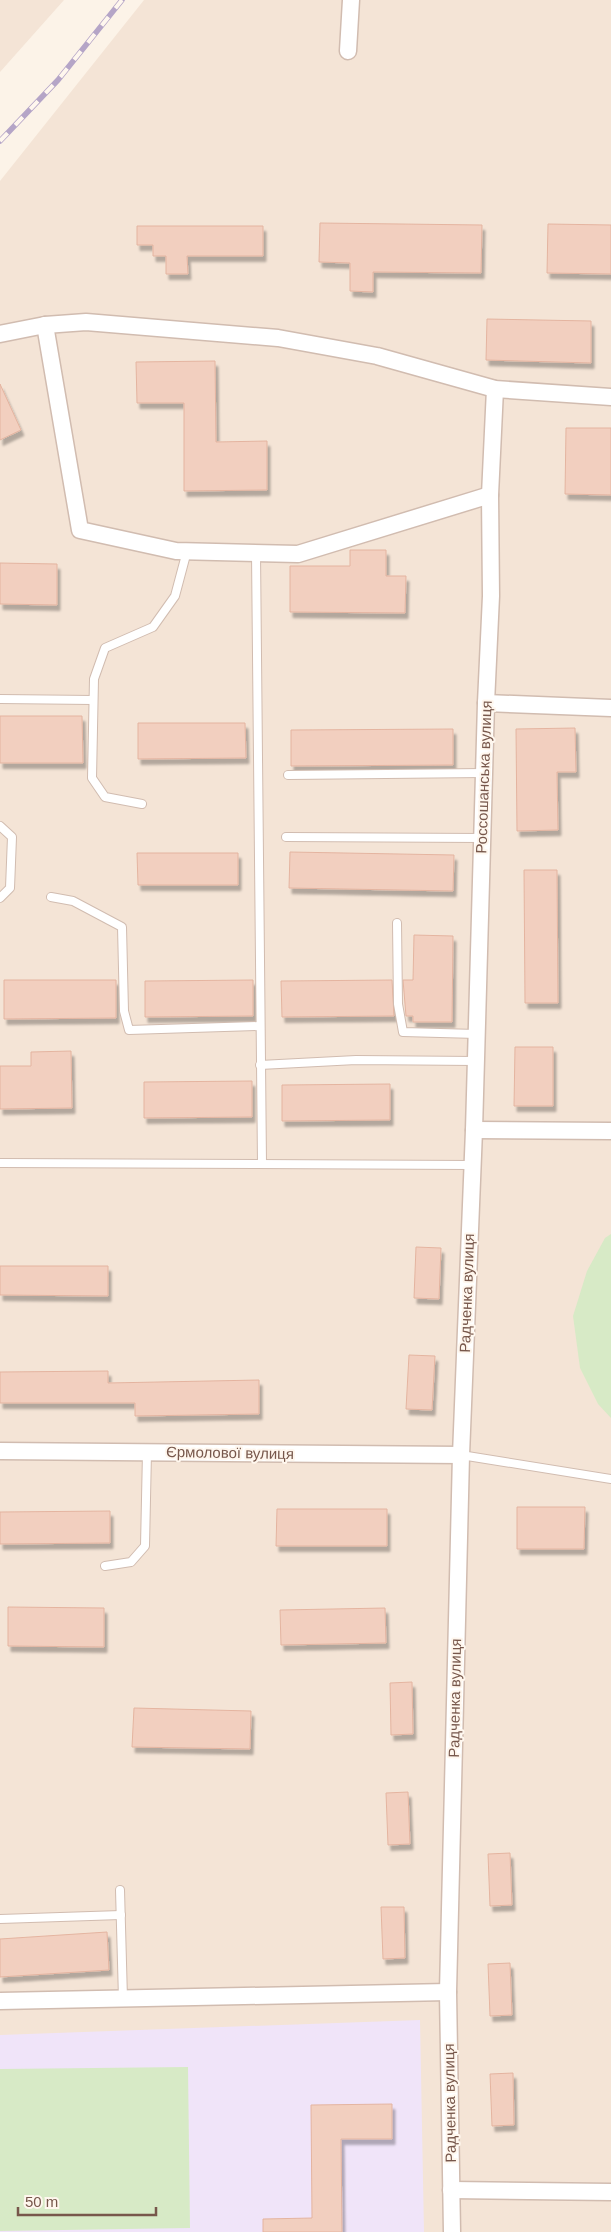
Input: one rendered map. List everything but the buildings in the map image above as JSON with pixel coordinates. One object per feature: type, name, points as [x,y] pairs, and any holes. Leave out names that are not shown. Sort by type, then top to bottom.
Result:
[{"type":"street","points":[[348,50],[351,0]]},
{"type":"street","points":[[0,334],[44,325],[86,322],[278,338],[377,356],[495,389],[611,397]]},
{"type":"street","points":[[44,325],[80,530],[176,551],[298,554],[490,495]]},
{"type":"street","name":"Россошанська вулиця","points":[[472,1165],[491,596],[490,495],[495,389]]},
{"type":"street","points":[[486,703],[611,708]]},
{"type":"street","points":[[474,1130],[611,1131]]},
{"type":"street","name":"Радченка вулиця","points":[[452,2232],[448,1992],[461,1456],[472,1165]]},
{"type":"street","name":"Єрмолової вулиця","points":[[0,1451],[461,1456]]},
{"type":"street","points":[[0,2001],[448,1992]]},
{"type":"street","points":[[451,2190],[611,2192]]},
{"type":"lane","points":[[142,804],[105,797],[92,778],[94,679],[105,648],[153,627],[175,596],[187,551]]},
{"type":"lane","points":[[256,553],[262,1164]]},
{"type":"lane","points":[[0,699],[93,700]]},
{"type":"lane","points":[[288,775],[484,773]]},
{"type":"lane","points":[[0,826],[12,837],[10,888],[0,898]]},
{"type":"lane","points":[[286,837],[482,838]]},
{"type":"lane","points":[[52,897],[73,901],[122,927],[124,1011],[129,1030],[260,1026]]},
{"type":"lane","points":[[397,923],[398,1004],[402,1032],[476,1034]]},
{"type":"lane","points":[[260,1064],[356,1060],[476,1062]]},
{"type":"lane","points":[[0,1163],[472,1165]]},
{"type":"lane","points":[[106,1566],[131,1562],[145,1546],[147,1452]]},
{"type":"lane","points":[[461,1456],[611,1479]]},
{"type":"lane","points":[[120,1890],[123,1999]]},
{"type":"lane","points":[[0,1919],[121,1915]]},
{"type":"shaded area","points":[[0,0],[64,0],[0,72]]},
{"type":"shaded area","points":[[144,0],[611,0],[611,2232],[0,2232],[0,181]]},
{"type":"shaded area","points":[[420,2020],[424,2232],[0,2232],[0,2035]]},
{"type":"green space","points":[[611,1234],[611,1418],[598,1404],[580,1368],[573,1316],[587,1271],[605,1238]]},
{"type":"green space","points":[[188,2067],[190,2228],[0,2231],[0,2069]]},
{"type":"railway","points":[[0,141],[58,80],[122,0]]}]
